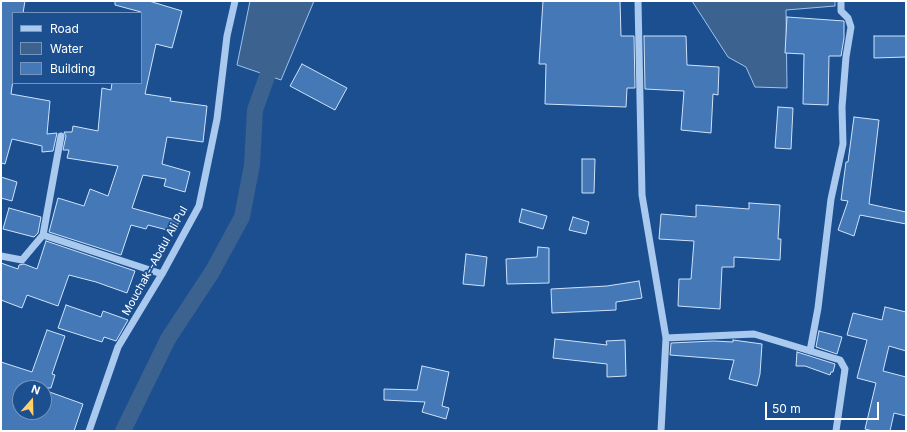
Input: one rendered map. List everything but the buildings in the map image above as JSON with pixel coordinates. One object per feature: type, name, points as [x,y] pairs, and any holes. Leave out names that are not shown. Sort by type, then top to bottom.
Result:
[{"type":"street","name":"Mouchak--Abdul Ali Pul","points":[[89,431],[118,347],[162,274],[199,206],[216,119],[227,36],[235,1]]},
{"type":"street","points":[[638,1],[642,195],[666,338],[661,431]]},
{"type":"street","points":[[810,351],[818,308],[831,199],[843,144],[842,107],[846,57],[851,27],[848,18],[841,11],[841,1]]},
{"type":"street","points":[[1,256],[22,260],[43,235],[62,136]]},
{"type":"street","points":[[43,235],[162,274]]},
{"type":"street","points":[[666,338],[754,334],[840,360],[845,369],[836,431]]},
{"type":"water","points":[[250,1],[314,1],[281,80],[237,65]]},
{"type":"water","points":[[692,1],[835,1],[835,6],[786,10],[787,88],[755,87],[746,67],[728,57]]},
{"type":"waterway","points":[[123,431],[168,339],[212,272],[242,217],[252,165],[255,110],[275,54]]}]
